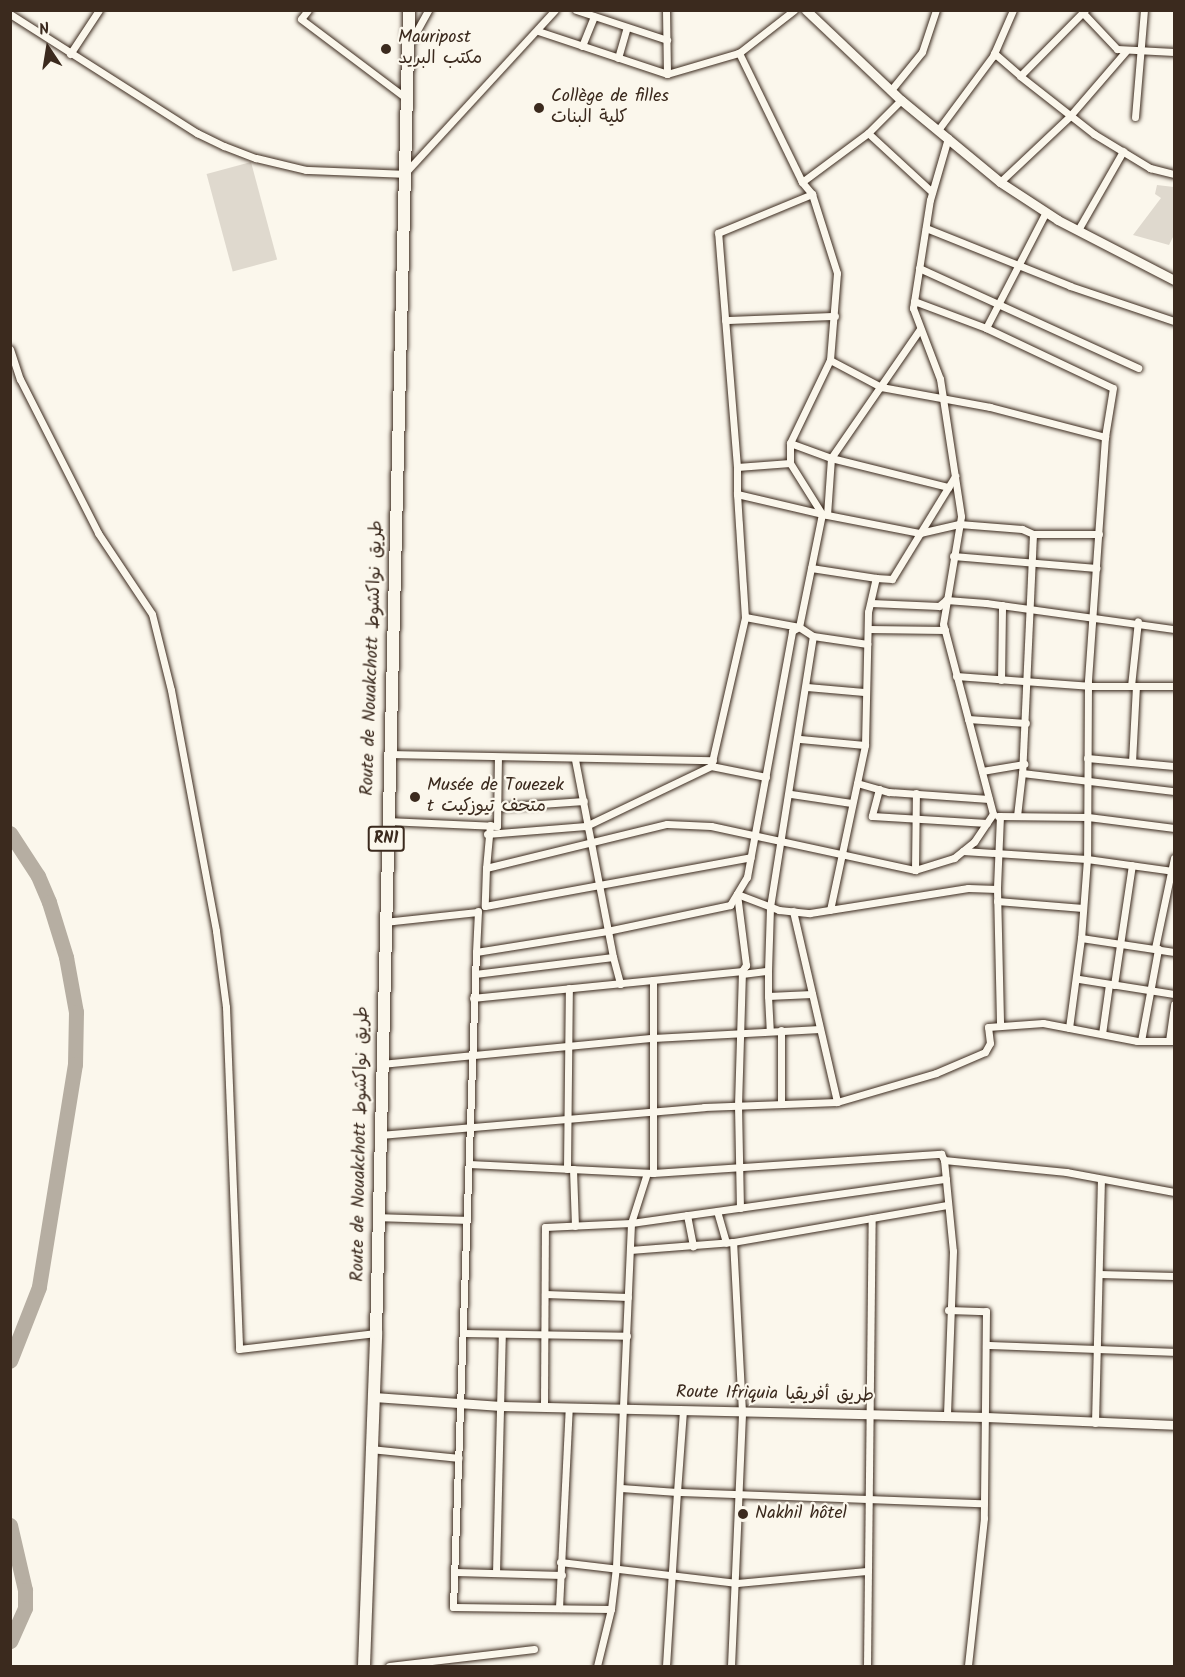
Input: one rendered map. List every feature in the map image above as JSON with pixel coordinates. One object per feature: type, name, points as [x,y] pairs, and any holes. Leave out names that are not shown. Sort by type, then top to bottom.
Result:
[{"type":"highway","name":"Route de Nouakchott طريق نواكشوط","points":[[364,1666],[376,1333],[378,1135],[409,10]]},
{"type":"street","points":[[69,54],[99,10]]},
{"type":"street","points":[[308,10],[301,20],[406,99]]},
{"type":"street","points":[[408,45],[428,10]]},
{"type":"street","points":[[10,14],[69,54],[197,133],[256,158],[306,170],[404,174],[555,10]]},
{"type":"street","points":[[576,10],[667,40]]},
{"type":"street","points":[[666,10],[667,74]]},
{"type":"street","points":[[538,31],[667,74],[738,52],[794,10]]},
{"type":"street","points":[[806,10],[901,100],[1000,182],[1046,212],[1174,280]]},
{"type":"street","points":[[891,90],[922,52],[936,10]]},
{"type":"street","points":[[938,130],[994,53],[1012,10]]},
{"type":"street","points":[[1135,117],[1144,10]]},
{"type":"street","points":[[1020,76],[1084,12],[1117,49],[1174,52]]},
{"type":"street","points":[[582,46],[594,16]]},
{"type":"street","points":[[618,58],[627,27]]},
{"type":"street","points":[[1000,182],[1069,117],[1126,51]]},
{"type":"street","points":[[738,52],[802,182],[812,194],[837,273],[830,360],[790,443],[790,463],[824,514]]},
{"type":"street","points":[[994,53],[1069,117],[1150,168],[1174,174]]},
{"type":"street","points":[[802,182],[868,133],[901,100]]},
{"type":"street","points":[[868,133],[932,192]]},
{"type":"street","points":[[486,868],[667,824],[711,826],[915,870],[954,858],[987,824],[992,816],[989,799],[945,630],[946,600],[959,524],[945,401],[920,329],[914,301],[932,192],[948,138]]},
{"type":"street","points":[[1078,230],[1123,151]]},
{"type":"street","points":[[712,763],[745,617],[737,467],[718,233],[812,194]]},
{"type":"street","points":[[986,328],[1046,212]]},
{"type":"street","points":[[926,228],[1017,265],[1174,321]]},
{"type":"street","points":[[919,268],[1138,368]]},
{"type":"street","points":[[914,301],[986,328],[1113,388],[1105,437],[1088,683],[1087,859],[1079,979],[1069,1028]]},
{"type":"street","points":[[725,320],[835,316]]},
{"type":"street","points":[[476,952],[608,931],[730,904],[747,877],[792,631],[799,627],[824,514],[831,458],[920,329]]},
{"type":"street","points":[[10,349],[20,379],[98,533],[152,614],[171,690],[216,931],[226,1007],[238,1349],[376,1333]]},
{"type":"street","points":[[830,360],[881,387],[990,408],[1105,437]]},
{"type":"street","points":[[790,443],[831,458],[948,487]]},
{"type":"street","points":[[737,467],[790,463]]},
{"type":"street","points":[[811,568],[892,579],[955,476]]},
{"type":"street","points":[[737,494],[920,533],[959,524],[1022,529],[1033,534],[1099,534]]},
{"type":"street","points":[[1017,816],[1024,764],[1029,682],[1033,534]]},
{"type":"street","points":[[953,556],[1096,568]]},
{"type":"street","points":[[830,910],[844,856],[852,803],[865,745],[864,692],[867,644],[876,578]]},
{"type":"street","points":[[871,603],[939,606],[946,600],[1138,621],[1174,629]]},
{"type":"street","points":[[1000,680],[1002,605]]},
{"type":"street","points":[[745,617],[799,627],[813,636],[867,644]]},
{"type":"street","points":[[1132,762],[1133,686],[1138,621]]},
{"type":"street","points":[[868,629],[945,630]]},
{"type":"street","points":[[770,1031],[768,971],[770,907],[800,739],[813,636]]},
{"type":"street","points":[[956,676],[1029,682],[1174,686]]},
{"type":"street","points":[[807,687],[864,692]]},
{"type":"street","points":[[968,720],[1026,723]]},
{"type":"street","points":[[800,739],[865,745]]},
{"type":"street","points":[[388,754],[712,763],[766,777]]},
{"type":"street","points":[[386,821],[497,826],[498,758]]},
{"type":"street","points":[[1087,758],[1174,766]]},
{"type":"street","points":[[575,760],[590,824],[599,883],[620,984]]},
{"type":"street","points":[[487,834],[590,824],[712,763]]},
{"type":"street","points":[[982,771],[1024,764]]},
{"type":"street","points":[[1022,773],[1174,791]]},
{"type":"street","points":[[857,783],[879,789],[989,799]]},
{"type":"street","points":[[879,789],[872,816],[987,824]]},
{"type":"street","points":[[915,870],[913,819],[916,793]]},
{"type":"street","points":[[791,794],[852,803]]},
{"type":"street","points":[[497,807],[584,801]]},
{"type":"street","points":[[992,816],[1088,817],[1174,828]]},
{"type":"street","points":[[1000,816],[997,889],[1000,1026]]},
{"type":"street","points":[[485,906],[487,834],[490,825]]},
{"type":"street","points":[[963,851],[1087,859],[1173,871]]},
{"type":"street","points":[[384,922],[477,912],[485,906],[599,883],[751,857]]},
{"type":"street","points":[[1141,1041],[1174,858]]},
{"type":"street","points":[[1102,1034],[1120,943],[1132,865]]},
{"type":"street","points":[[737,894],[770,907],[793,911],[830,910],[968,888],[997,889]]},
{"type":"street","points":[[737,894],[746,965],[742,972],[738,1105],[740,1208]]},
{"type":"street","points":[[997,901],[1083,908]]},
{"type":"street","points":[[793,911],[837,1102]]},
{"type":"street","points":[[477,912],[453,1607],[611,1609]]},
{"type":"street","points":[[1081,938],[1174,952]]},
{"type":"street","points":[[475,974],[613,957]]},
{"type":"street","points":[[473,998],[768,971]]},
{"type":"street","points":[[1079,979],[1174,994]]},
{"type":"street","points":[[597,1666],[611,1609],[616,1567],[625,1408],[631,1222],[650,1173],[653,1111],[653,980]]},
{"type":"street","points":[[569,988],[570,1169],[575,1226]]},
{"type":"street","points":[[768,996],[812,994]]},
{"type":"street","points":[[378,1135],[569,1117],[738,1105],[837,1102],[936,1073],[985,1052],[990,1043],[988,1028],[1043,1023],[1141,1041],[1172,1041],[1174,1004]]},
{"type":"street","points":[[381,1064],[653,1038],[820,1029]]},
{"type":"street","points":[[781,1030],[781,1103]]},
{"type":"street","points":[[469,1164],[650,1173],[941,1154],[944,1160],[953,1251],[948,1310],[947,1417]]},
{"type":"street","points":[[944,1160],[1101,1179],[1174,1191]]},
{"type":"street","points":[[544,1407],[545,1227],[631,1222],[946,1179]]},
{"type":"street","points":[[1095,1424],[1101,1179]]},
{"type":"street","points":[[630,1250],[729,1243],[948,1205]]},
{"type":"street","points":[[717,1211],[729,1243],[742,1412],[737,1583],[731,1666]]},
{"type":"street","points":[[687,1215],[693,1246]]},
{"type":"street","points":[[377,1217],[467,1220]]},
{"type":"street","points":[[867,1666],[866,1502],[870,1414],[872,1218]]},
{"type":"street","points":[[1099,1274],[1174,1276]]},
{"type":"street","points":[[545,1294],[628,1297]]},
{"type":"street","points":[[948,1310],[986,1311],[984,1503],[976,1614],[968,1666]]},
{"type":"street","points":[[463,1333],[627,1336]]},
{"type":"street","points":[[496,1573],[502,1334]]},
{"type":"street","points":[[986,1345],[1097,1351],[1174,1352]]},
{"type":"street","name":"Route Ifriquia طريق أفريقيا","points":[[374,1397],[501,1406],[947,1417],[986,1416],[1095,1424],[1174,1425]]},
{"type":"street","points":[[559,1608],[569,1407]]},
{"type":"street","points":[[666,1666],[683,1410]]},
{"type":"street","points":[[371,1449],[459,1458]]},
{"type":"street","points":[[621,1488],[677,1492],[856,1496],[866,1502],[984,1503]]},
{"type":"street","points":[[560,1562],[671,1573],[737,1583],[866,1571]]},
{"type":"street","points":[[455,1572],[562,1575]]},
{"type":"street","points":[[389,1666],[534,1649]]},
{"type":"shaded area","points":[[251,162],[277,260],[233,271],[207,174]]},
{"type":"shaded area","points":[[1157,185],[1174,187],[1174,235],[1169,245],[1133,235],[1161,198],[1155,194]]},
{"type":"waterway","points":[[10,833],[38,876],[49,902],[66,957],[76,1012],[75,1064],[39,1287],[10,1361]]},
{"type":"waterway","points":[[10,1525],[25,1590],[25,1608],[10,1641]]},
{"type":"place","name":"Mauripost مكتب البريد","points":[[386,49]]},
{"type":"place","name":"Collège de filles كلية البنات","points":[[539,108]]},
{"type":"place","name":"Musée de Touezek t متحف تيوزكيت","points":[[415,797]]},
{"type":"place","name":"Nakhil hôtel","points":[[743,1514]]}]
